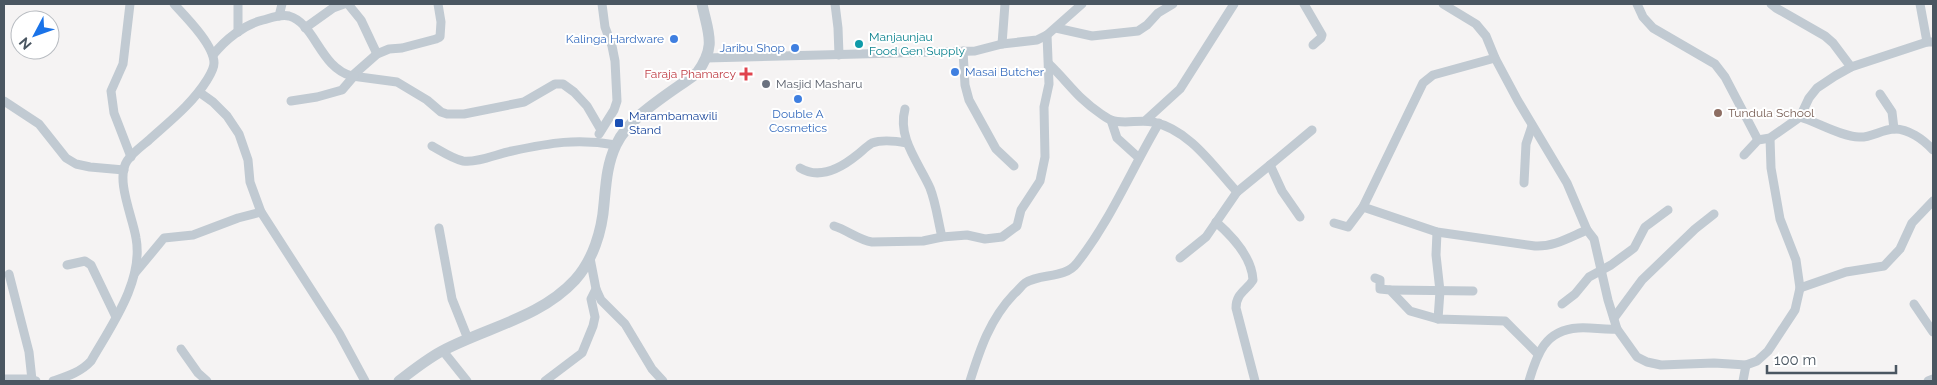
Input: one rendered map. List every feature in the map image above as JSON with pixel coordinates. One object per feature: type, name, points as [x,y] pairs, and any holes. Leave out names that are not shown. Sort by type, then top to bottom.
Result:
[{"type":"street","points":[[130,4],[123,64],[111,91],[114,113],[131,157]]},
{"type":"street","points":[[53,381],[72,375],[91,361],[126,297],[134,275],[137,240],[124,192],[122,177],[126,162],[177,116],[199,92],[213,69],[213,55],[192,23],[174,4]]},
{"type":"street","points":[[238,4],[238,32]]},
{"type":"street","points":[[279,16],[282,4]]},
{"type":"street","points":[[305,28],[333,8],[344,4]]},
{"type":"street","points":[[348,4],[361,20],[377,54]]},
{"type":"street","points":[[291,101],[317,97],[342,90],[353,76],[377,54],[389,49],[402,48],[436,39],[440,36],[441,22],[438,4]]},
{"type":"street","points":[[594,141],[614,110],[617,101],[615,61],[605,27],[602,4]]},
{"type":"street","points":[[399,381],[442,351],[533,312],[559,295],[576,279],[590,258],[600,228],[606,174],[616,145],[624,132],[643,113],[698,73],[706,58],[709,51],[710,31],[702,4]]},
{"type":"street","points":[[835,4],[838,28],[838,55]]},
{"type":"street","points":[[1002,44],[1005,4]]},
{"type":"street","points":[[706,58],[976,51],[1002,44],[1037,40],[1047,36],[1082,4]]},
{"type":"street","points":[[1056,28],[1092,36],[1138,31],[1147,25],[1158,13],[1173,4]]},
{"type":"street","points":[[1146,120],[1180,89],[1234,4]]},
{"type":"street","points":[[1304,4],[1322,35],[1313,45]]},
{"type":"street","points":[[1443,4],[1476,24],[1486,36],[1495,58],[1532,126],[1567,183],[1594,239],[1617,329],[1637,356],[1647,362],[1661,365],[1714,363],[1746,365],[1757,361],[1768,351],[1795,310],[1800,288],[1796,260],[1780,219],[1774,192],[1770,138]]},
{"type":"street","points":[[1637,4],[1643,17],[1653,28],[1715,64],[1725,77],[1758,140]]},
{"type":"street","points":[[1744,155],[1758,140],[1770,138],[1800,117],[1809,98],[1817,88],[1851,68],[1930,42],[1920,4]]},
{"type":"street","points":[[1775,5],[1833,43],[1851,68]]},
{"type":"street","points":[[213,55],[222,44],[238,32],[259,21],[279,16],[294,18],[305,28],[326,59],[334,66],[353,76],[397,82],[427,100],[441,112],[464,114],[524,102],[555,84],[563,84],[574,92],[587,106],[601,130]]},
{"type":"street","points":[[834,226],[872,242],[923,241],[967,235],[985,240],[1002,237],[1017,226],[1021,210],[1032,196],[1040,181],[1045,157],[1044,107],[1050,84],[1047,36]]},
{"type":"street","points":[[963,52],[965,85],[969,100],[996,149],[1014,166]]},
{"type":"street","points":[[1334,223],[1348,227],[1362,206],[1423,83],[1433,75],[1495,58]]},
{"type":"street","points":[[1049,64],[1061,75],[1080,99],[1111,120],[1146,120],[1178,131],[1188,139],[1238,192]]},
{"type":"street","points":[[199,92],[213,102],[227,116],[239,134],[248,160],[250,182],[261,212],[339,333],[365,381]]},
{"type":"street","points":[[1880,94],[1892,112],[1894,129]]},
{"type":"street","points":[[4,101],[39,124],[66,158],[71,161],[90,167],[124,170]]},
{"type":"street","points":[[905,109],[904,122],[907,144],[930,189],[942,237]]},
{"type":"street","points":[[1800,117],[1837,132],[1859,138],[1894,129],[1917,136],[1933,150]]},
{"type":"street","points":[[1111,120],[1117,138],[1139,158]]},
{"type":"street","points":[[970,381],[988,330],[1005,304],[1025,283],[1052,274],[1067,272],[1076,265],[1122,195],[1139,158],[1159,123]]},
{"type":"street","points":[[1524,183],[1526,144],[1532,126]]},
{"type":"street","points":[[1180,258],[1206,237],[1238,192],[1312,130]]},
{"type":"street","points":[[432,146],[463,160],[472,161],[556,143],[594,141],[616,145]]},
{"type":"street","points":[[800,168],[806,172],[829,173],[871,144],[880,141],[907,144]]},
{"type":"street","points":[[1270,165],[1282,191],[1300,217]]},
{"type":"street","points":[[1800,288],[1846,272],[1884,266],[1900,249],[1912,223],[1933,201]]},
{"type":"street","points":[[1362,206],[1437,232],[1545,247],[1588,230]]},
{"type":"street","points":[[1562,304],[1575,294],[1589,277],[1634,248],[1646,227],[1668,210]]},
{"type":"street","points":[[134,275],[164,238],[193,235],[238,218],[261,212]]},
{"type":"street","points":[[1614,318],[1642,280],[1695,229],[1714,214]]},
{"type":"street","points":[[1216,222],[1236,244],[1253,274],[1253,280],[1237,299],[1236,308],[1255,381]]},
{"type":"street","points":[[439,228],[452,299],[468,339]]},
{"type":"street","points":[[1437,232],[1436,255],[1440,291],[1438,319]]},
{"type":"street","points":[[590,258],[596,289],[601,300],[625,324],[652,369],[662,381]]},
{"type":"street","points":[[67,265],[85,262],[91,265],[116,317]]},
{"type":"street","points":[[4,379],[34,381],[29,352],[9,274]]},
{"type":"street","points":[[1375,278],[1380,280],[1380,289],[1472,291]]},
{"type":"street","points":[[545,381],[582,352],[595,317],[591,299],[596,289]]},
{"type":"street","points":[[1390,290],[1410,312],[1438,319],[1505,321],[1538,354]]},
{"type":"street","points":[[1914,304],[1933,332]]},
{"type":"street","points":[[1529,381],[1538,354],[1545,343],[1558,332],[1580,327],[1617,329]]},
{"type":"street","points":[[180,349],[207,381]]},
{"type":"street","points":[[442,351],[467,381]]},
{"type":"street","points":[[1742,381],[1746,365]]},
{"type":"street","points":[[1928,381],[1933,379]]},
{"type":"place","name":"Kalinga Hardware","points":[[674,39]]},
{"type":"place","name":"Manjaunjau Food Gen Supply","points":[[859,44]]},
{"type":"place","name":"Jaribu Shop","points":[[795,48]]},
{"type":"place","name":"Masai Butcher","points":[[955,72]]},
{"type":"place","name":"Faraja Phamarcy","points":[[746,74]]},
{"type":"place","name":"Masjid Masharu","points":[[766,84]]},
{"type":"place","name":"Double A Cosmetics","points":[[798,99]]},
{"type":"place","name":"Tundula School","points":[[1718,113]]},
{"type":"place","name":"Marambamawili Stand","points":[[619,123]]}]
